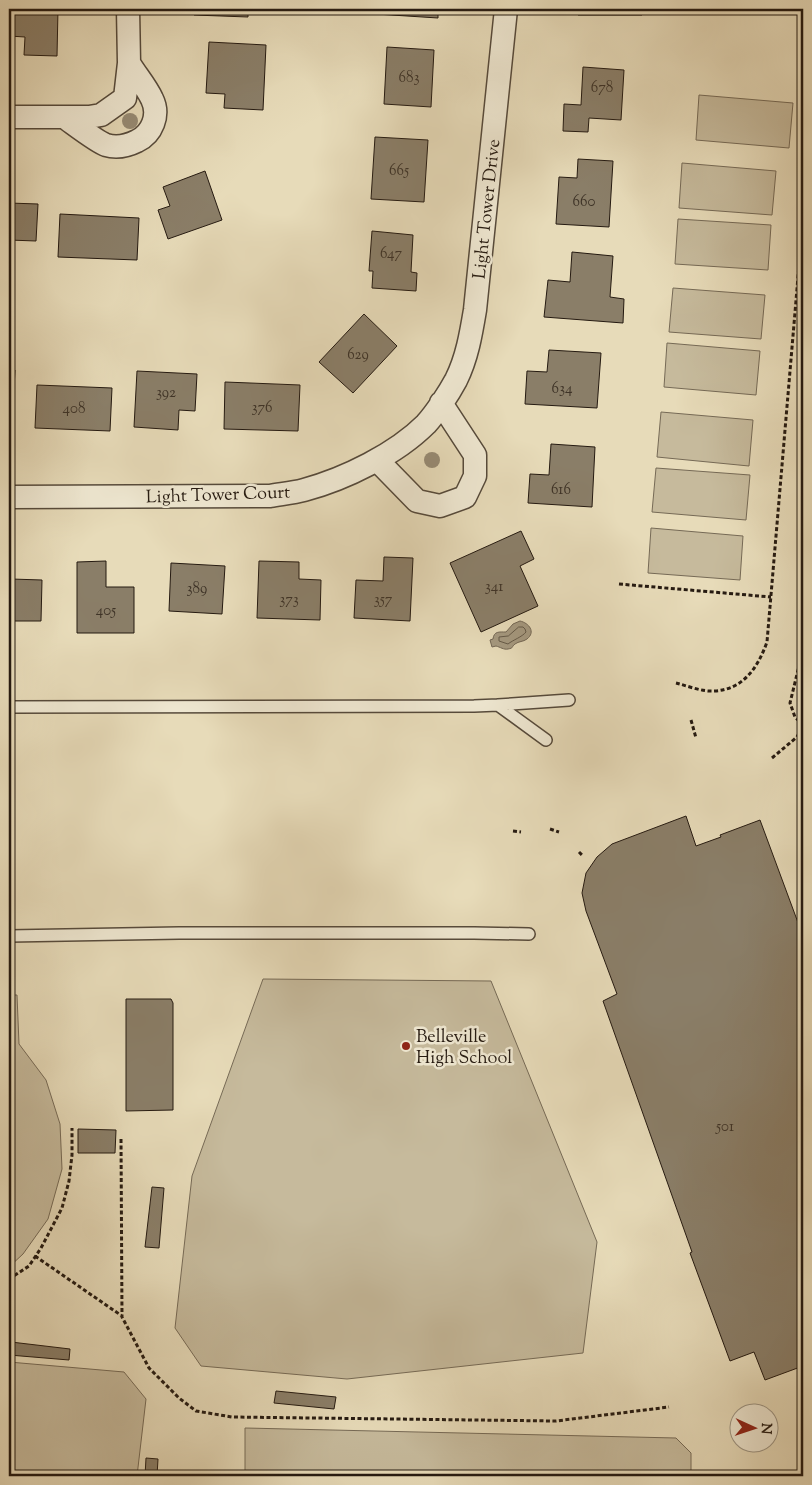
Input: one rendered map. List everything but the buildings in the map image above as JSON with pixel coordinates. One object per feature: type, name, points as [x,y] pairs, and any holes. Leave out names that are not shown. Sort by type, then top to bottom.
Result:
[{"type":"street","points":[[9,117],[89,117],[101,115],[125,98],[129,63],[128,9]]},
{"type":"street","name":"Light Tower Drive","points":[[413,435],[428,422],[456,380],[470,343],[506,9]]},
{"type":"street","points":[[64,117],[104,145],[113,147],[124,146],[144,138],[152,127],[155,118],[153,99],[129,63]]},
{"type":"street","points":[[377,460],[417,501],[440,506],[464,497],[475,476],[475,455],[441,403]]},
{"type":"street","name":"Light Tower Court","points":[[9,497],[270,496],[302,491],[334,481],[377,460],[413,435]]},
{"type":"lane","points":[[9,707],[498,705],[569,700]]},
{"type":"lane","points":[[498,705],[546,740]]},
{"type":"lane","points":[[9,936],[178,933],[528,934]]},
{"type":"path","points":[[676,683],[714,691],[725,689],[743,681],[754,671],[761,659],[766,642],[803,218]]},
{"type":"path","points":[[619,584],[771,597]]},
{"type":"path","points":[[772,758],[797,737],[803,725],[795,717],[790,703],[799,666],[803,617]]},
{"type":"path","points":[[691,720],[696,738]]},
{"type":"path","points":[[550,829],[559,832]]},
{"type":"path","points":[[513,831],[521,832]]},
{"type":"path","points":[[579,852],[582,856]]},
{"type":"path","points":[[9,1279],[29,1266],[62,1208],[72,1155],[72,1128]]},
{"type":"path","points":[[121,1139],[122,1316],[149,1368],[179,1398],[196,1411],[232,1417],[556,1421],[669,1407]]},
{"type":"path","points":[[35,1256],[122,1316]]},
{"type":"shaded area","points":[[699,95],[793,103],[789,148],[696,140]]},
{"type":"shaded area","points":[[682,163],[776,171],[772,215],[679,208]]},
{"type":"shaded area","points":[[678,219],[771,225],[768,270],[675,264]]},
{"type":"shaded area","points":[[673,288],[765,295],[761,339],[669,332]]},
{"type":"shaded area","points":[[667,343],[760,351],[756,395],[664,387]]},
{"type":"shaded area","points":[[661,412],[753,420],[749,466],[657,457]]},
{"type":"shaded area","points":[[656,468],[750,475],[746,520],[652,512]]},
{"type":"shaded area","points":[[651,528],[743,536],[740,580],[648,573]]},
{"type":"shaded area","points":[[263,979],[491,981],[597,1242],[583,1353],[347,1379],[201,1366],[175,1328],[192,1176]]},
{"type":"shaded area","points":[[9,995],[17,995],[19,1044],[46,1080],[60,1124],[62,1169],[48,1219],[23,1254],[9,1267]]},
{"type":"shaded area","points":[[9,1362],[124,1372],[146,1399],[137,1476],[9,1476]]},
{"type":"shaded area","points":[[245,1428],[676,1438],[691,1453],[691,1476],[245,1476]]},
{"type":"water","points":[[520,621],[530,628],[531,634],[527,639],[516,643],[510,649],[492,647],[490,640],[493,639],[496,633],[506,632],[513,624]]},
{"type":"place","name":"Belleville High School","points":[[406,1046]]}]
